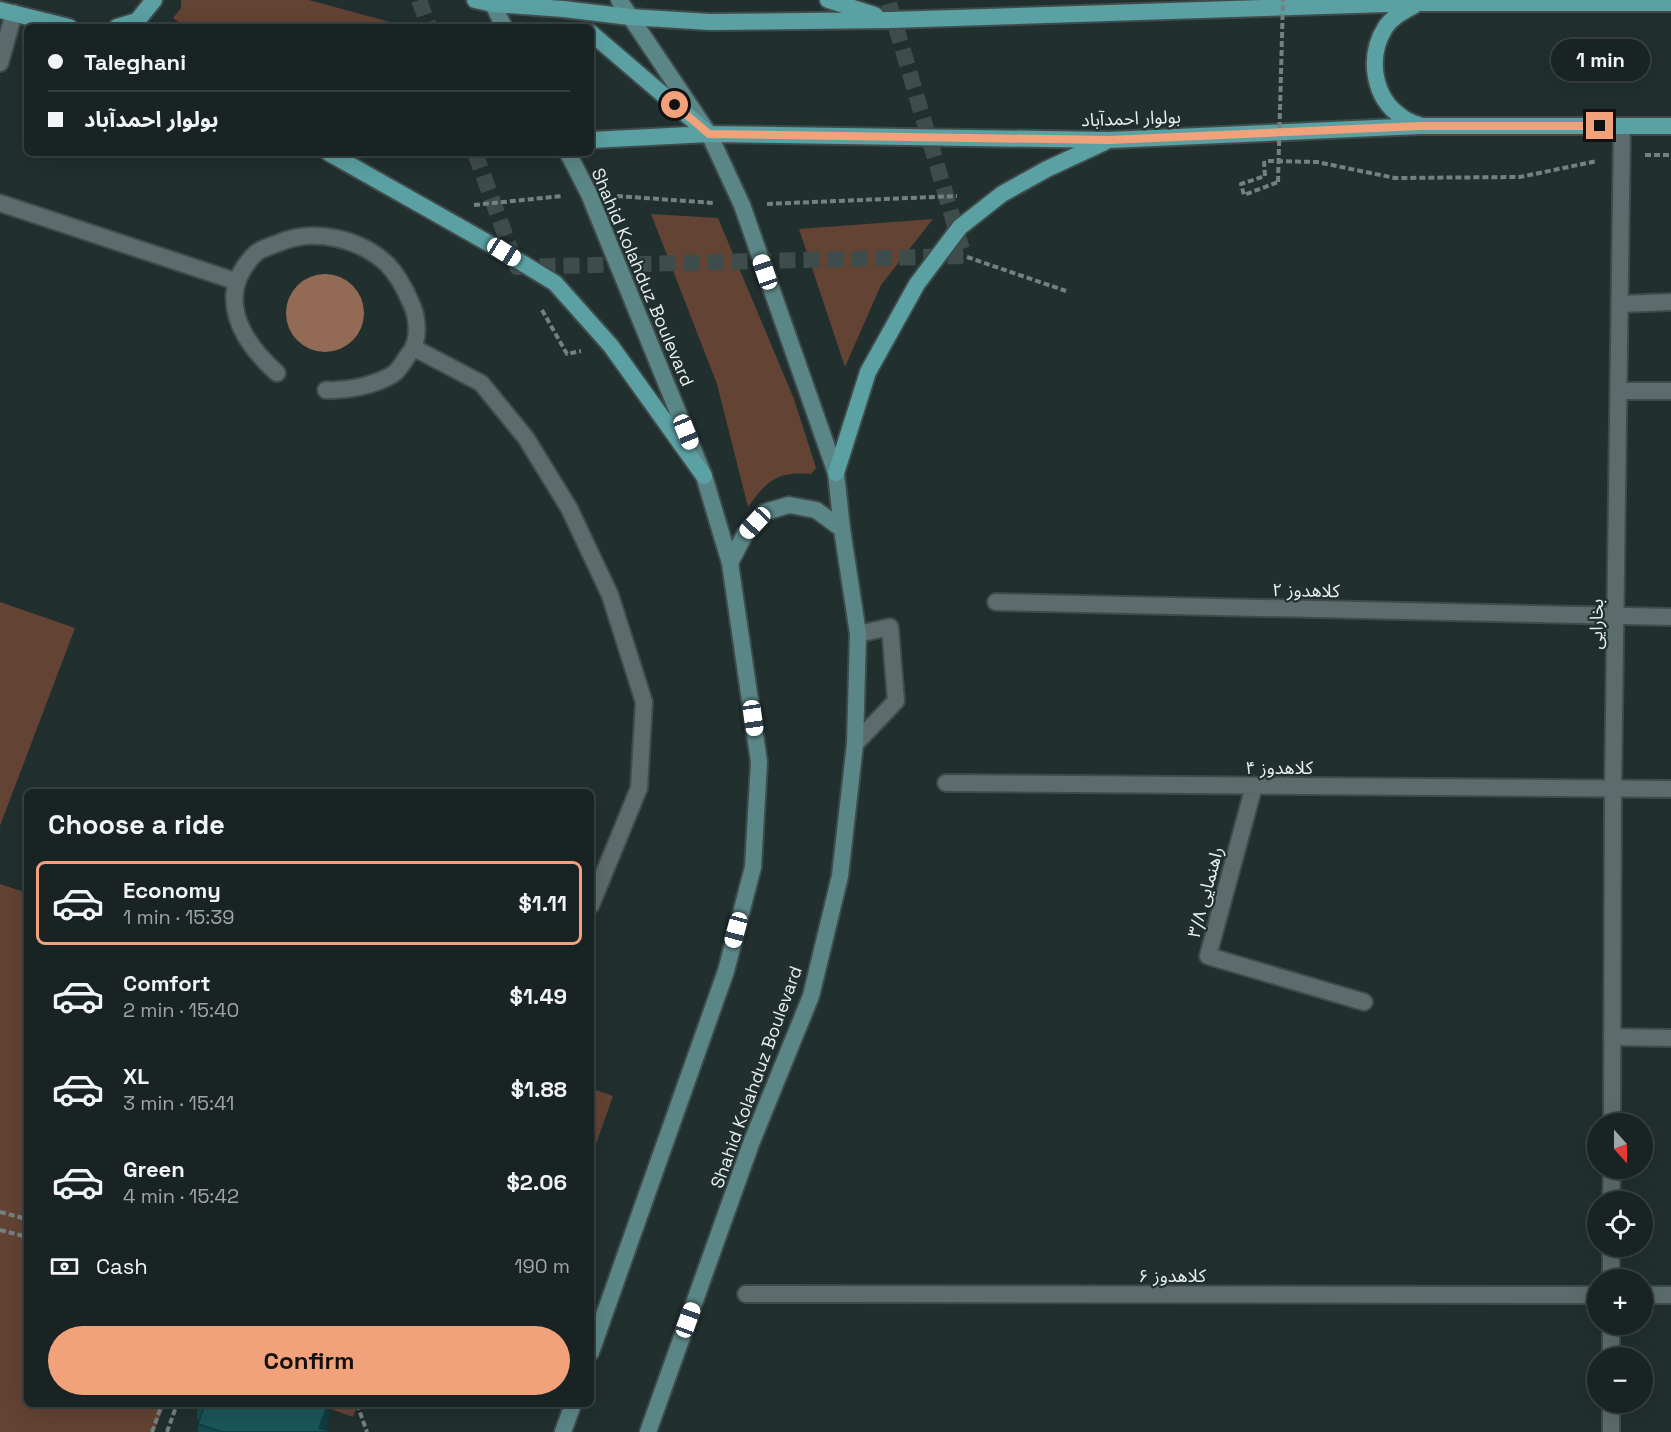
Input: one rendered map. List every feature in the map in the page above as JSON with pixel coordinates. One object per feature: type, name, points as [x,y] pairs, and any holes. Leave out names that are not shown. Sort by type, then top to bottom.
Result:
[{"type":"main road","points":[[127,24],[137,21],[154,0]]},
{"type":"main road","points":[[475,0],[560,4],[630,18],[710,22],[890,20],[1418,3],[1671,3]]},
{"type":"main road","name":"Shahid Kolahduz Boulevard","points":[[619,0],[709,134],[742,205],[836,473],[858,633],[855,744],[840,876],[811,996],[752,1141],[648,1432]]},
{"type":"main road","points":[[828,0],[890,20]]},
{"type":"main road","points":[[492,2],[503,24]]},
{"type":"main road","points":[[1418,3],[1400,13],[1386,27],[1377,46],[1374,65],[1377,86],[1387,104],[1402,117],[1420,126]]},
{"type":"main road","points":[[560,4],[581,24]]},
{"type":"main road","points":[[7,12],[57,24]]},
{"type":"main road","points":[[594,36],[709,134]]},
{"type":"main road","name":"بولوار احمدآباد","points":[[594,140],[709,134],[1109,140],[1420,126],[1671,126]]},
{"type":"main road","points":[[836,473],[868,372],[917,284],[960,227],[1002,194],[1047,169],[1109,140]]},
{"type":"main road","points":[[334,156],[555,283],[611,346],[704,476]]},
{"type":"main road","name":"Shahid Kolahduz Boulevard","points":[[570,156],[589,194],[704,476],[730,563],[759,762],[753,867],[726,971],[594,1344]]},
{"type":"main road","points":[[730,563],[745,534],[765,512],[789,505],[816,510],[842,529]]},
{"type":"main road","points":[[563,1432],[572,1407]]},
{"type":"street","points":[[0,63],[7,12]]},
{"type":"street","name":"بخارایی","points":[[1612,1113],[1613,789],[1622,126]]},
{"type":"street","points":[[0,203],[236,281]]},
{"type":"street","points":[[277,373],[263,361],[246,338],[234,309],[236,281],[258,252],[287,240],[315,235],[341,239],[366,249],[388,265],[404,287],[417,316],[414,348],[393,374],[364,386],[326,390]]},
{"type":"street","points":[[1620,304],[1671,302]]},
{"type":"street","points":[[414,348],[481,383],[526,438],[569,508],[610,595],[644,702],[639,788],[594,898]]},
{"type":"street","points":[[1619,391],[1671,391]]},
{"type":"street","name":"کلاهدوز ۲","points":[[996,602],[1671,617]]},
{"type":"street","points":[[855,744],[896,701],[890,627],[858,633]]},
{"type":"street","name":"کلاهدوز ۴","points":[[946,783],[1671,789]]},
{"type":"street","name":"راهنمایی ۳/۸","points":[[1254,786],[1208,956],[1364,1002]]},
{"type":"street","points":[[1612,1037],[1671,1038]]},
{"type":"street","name":"کلاهدوز ۶","points":[[746,1294],[1587,1295]]},
{"type":"street","points":[[1653,1295],[1671,1295]]},
{"type":"street","points":[[1611,1413],[1611,1432]]},
{"type":"path","points":[[1264,161],[1265,176],[1240,184],[1244,195],[1278,182],[1283,0]]},
{"type":"path","points":[[964,256],[1065,291]]},
{"type":"path","points":[[0,1212],[24,1218]]},
{"type":"path","points":[[0,1230],[24,1236]]},
{"type":"path","points":[[153,1432],[161,1407]]},
{"type":"path","points":[[167,1432],[176,1407]]},
{"type":"path","points":[[358,1407],[367,1432]]},
{"type":"shaded area","points":[[181,0],[309,0],[390,22],[390,24],[182,24],[173,18],[181,8]]},
{"type":"shaded area","points":[[651,214],[718,218],[794,399],[816,468],[811,474],[790,474],[774,479],[761,490],[748,507],[717,384]]},
{"type":"shaded area","points":[[933,219],[881,285],[845,367],[799,229]]},
{"type":"shaded area","points":[[325,274],[340,277],[353,285],[361,298],[364,313],[361,328],[353,341],[340,349],[325,352],[310,349],[297,341],[289,328],[286,313],[289,298],[297,285],[310,277]]},
{"type":"shaded area","points":[[0,602],[75,628],[0,826]]},
{"type":"shaded area","points":[[0,884],[24,892],[24,1407],[164,1407],[154,1432],[0,1432]]},
{"type":"shaded area","points":[[594,1089],[613,1096],[594,1150]]},
{"type":"shaded area","points":[[325,1407],[357,1407],[353,1417]]},
{"type":"building","points":[[204,1407],[327,1407],[319,1428],[330,1432],[222,1432],[198,1424]]},
{"type":"tunnel","points":[[419,0],[428,24]]},
{"type":"tunnel","points":[[476,156],[517,267],[964,256],[888,0]]},
{"type":"route","points":[[675,105],[709,134],[1109,140],[1420,126],[1600,126]]}]
